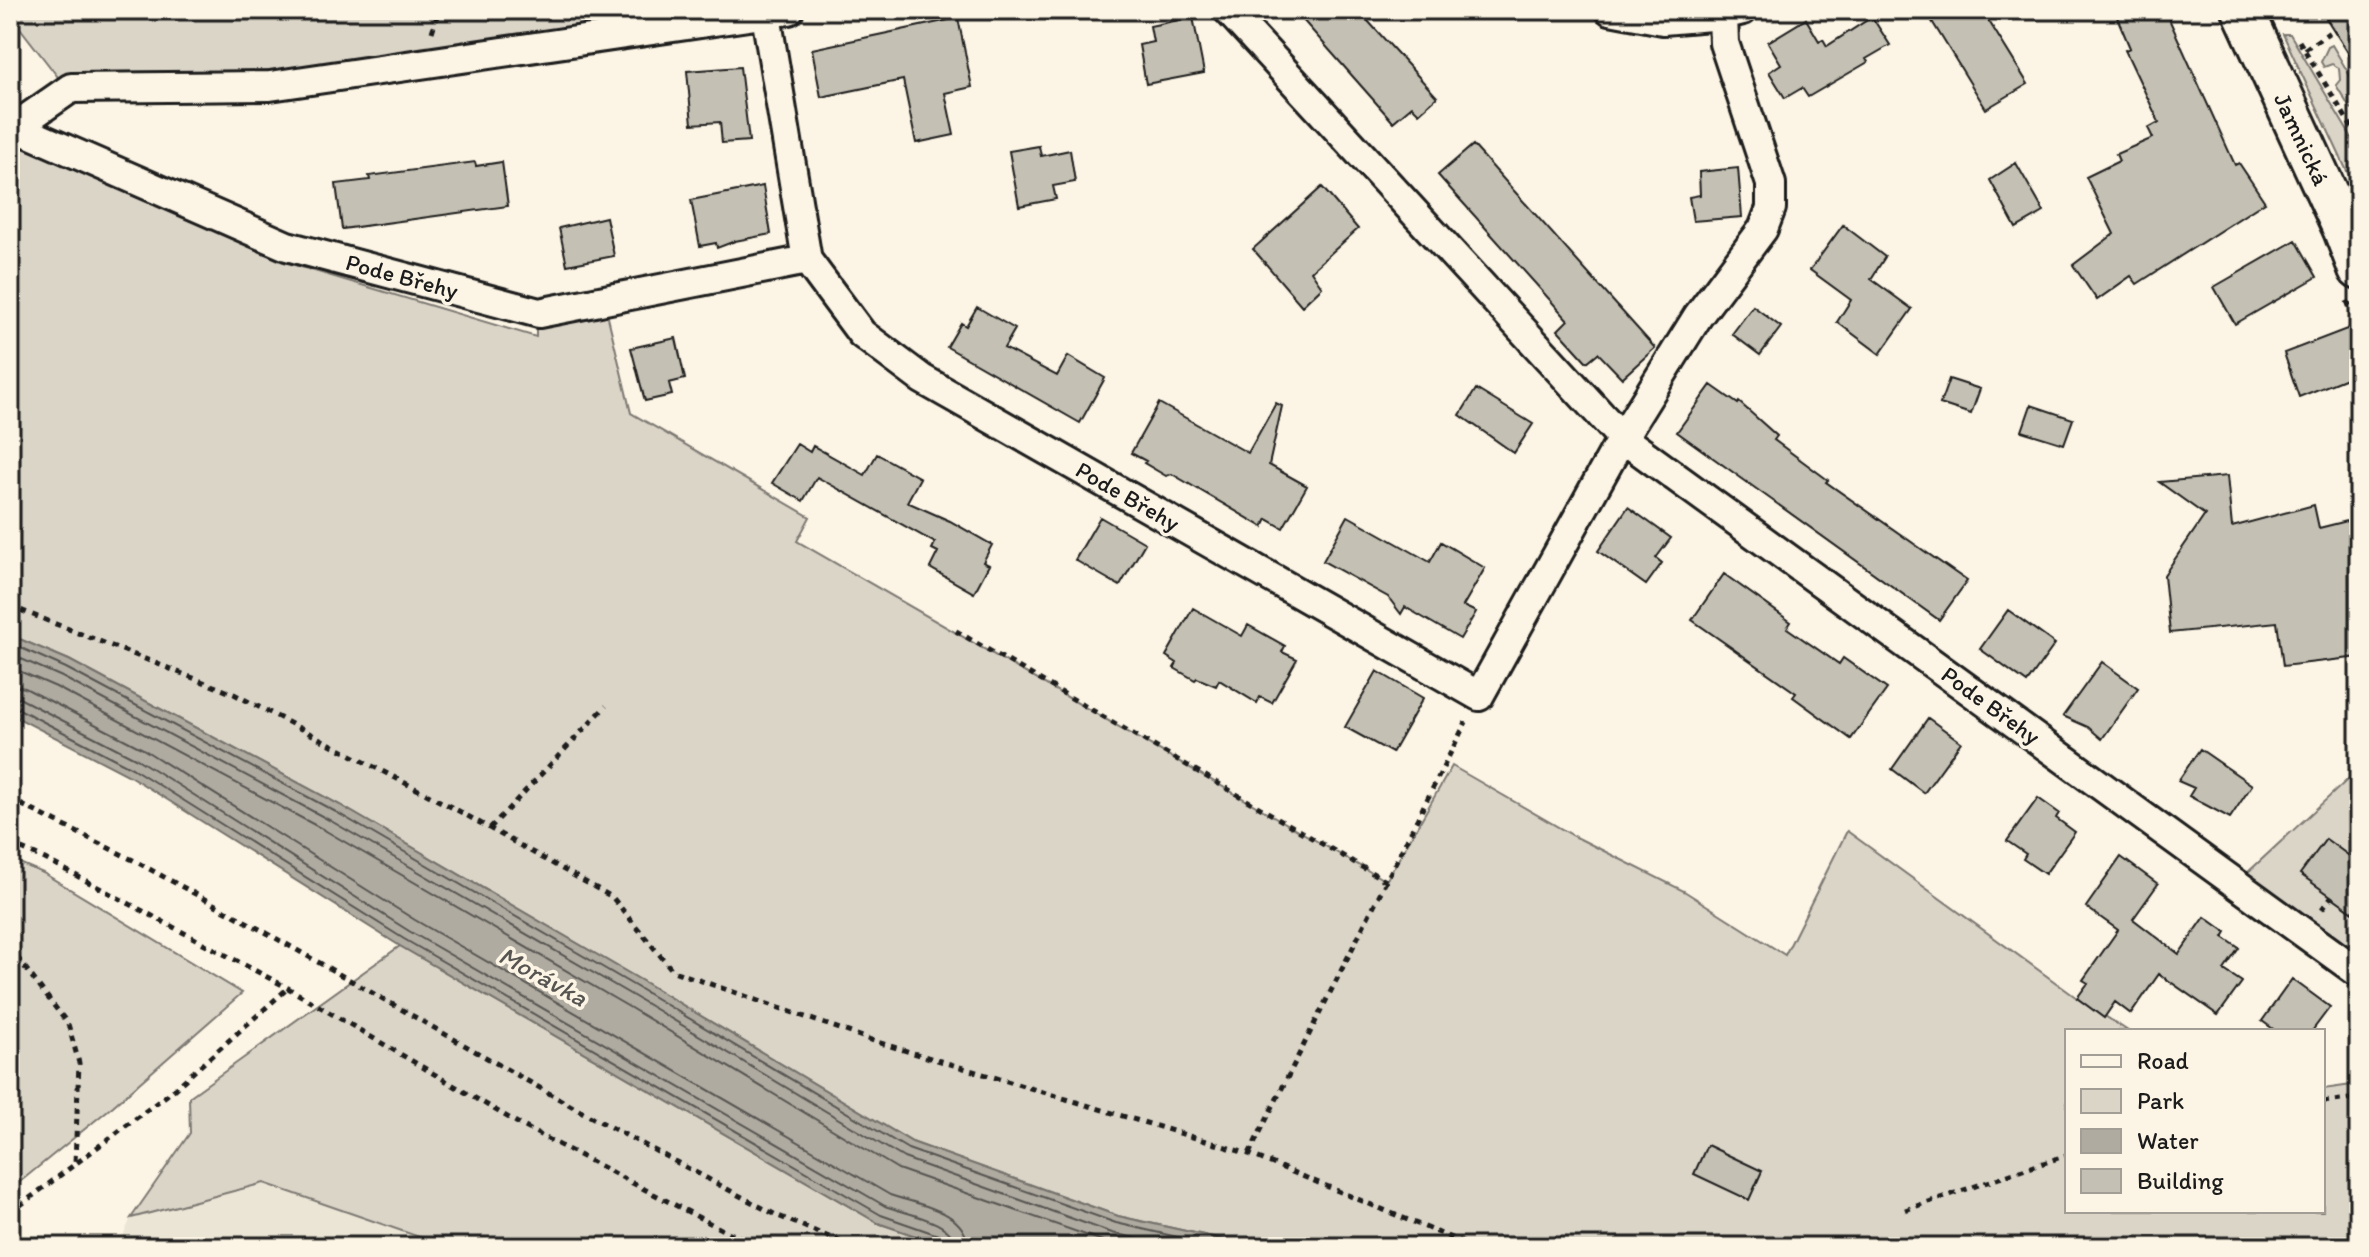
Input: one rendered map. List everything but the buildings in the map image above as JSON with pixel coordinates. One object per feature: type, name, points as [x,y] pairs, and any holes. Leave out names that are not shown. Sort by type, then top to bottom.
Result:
[{"type":"main road","name":"Jamnická","points":[[2243,10],[2359,269]]},
{"type":"street","name":"Pode Břehy","points":[[1228,10],[1622,438],[2359,973]]},
{"type":"street","points":[[1479,696],[1622,438],[1698,316],[1763,229],[1771,208],[1771,184],[1724,43],[1733,13],[1663,20],[1610,10]]},
{"type":"street","name":"Pode Břehy","points":[[12,126],[71,88],[270,86],[777,12],[807,260],[862,334],[922,379],[1479,696]]},
{"type":"street","name":"Pode Břehy","points":[[12,126],[287,246],[539,313],[807,260]]},
{"type":"path","points":[[2305,49],[2333,30]]},
{"type":"path","points":[[2295,34],[2359,139]]},
{"type":"path","points":[[2353,129],[2359,124]]},
{"type":"path","points":[[10,606],[234,694],[490,828],[612,897],[673,971],[877,1042],[1249,1154],[1473,1247]]},
{"type":"path","points":[[956,631],[1386,881]]},
{"type":"path","points":[[1249,1154],[1479,696]]},
{"type":"path","points":[[490,828],[606,706]]},
{"type":"path","points":[[10,799],[133,860],[265,932],[612,1128],[776,1215],[853,1247]]},
{"type":"path","points":[[10,844],[45,859],[288,988],[521,1125],[725,1231],[763,1247]]},
{"type":"path","points":[[10,948],[68,1024],[79,1063],[74,1164]]},
{"type":"path","points":[[10,1213],[171,1092],[288,988]]},
{"type":"path","points":[[2325,1102],[2359,1098]]},
{"type":"path","points":[[1905,1210],[2065,1156]]},
{"type":"shaded area","points":[[264,1183],[448,1247],[118,1247],[131,1218]]},
{"type":"green space","points":[[10,10],[661,10],[431,51],[306,68],[61,81],[13,19],[16,72],[10,70]]},
{"type":"green space","points":[[2283,34],[2290,34],[2359,150],[2359,197]]},
{"type":"green space","points":[[2332,45],[2359,91],[2359,110],[2350,108],[2336,85],[2340,80],[2339,68],[2332,64],[2324,67],[2321,62]]},
{"type":"green space","points":[[10,140],[281,261],[536,337],[536,320],[606,309],[631,413],[810,517],[797,541],[1386,881],[1452,766],[1574,836],[1684,891],[1785,955],[1847,831],[2077,998],[2125,1029],[2065,1029],[2065,1213],[2325,1213],[2325,1089],[2359,1084],[2359,1247],[1258,1247],[1118,1216],[912,1142],[340,805],[69,660],[10,635]]},
{"type":"green space","points":[[2359,769],[2359,954],[2245,875]]},
{"type":"green space","points":[[10,859],[43,873],[242,993],[113,1106],[10,1190]]},
{"type":"green space","points":[[400,946],[878,1223],[948,1247],[448,1247],[264,1183],[131,1218],[190,1133],[189,1097]]},
{"type":"water","name":"Morávka","points":[[10,635],[69,660],[340,805],[912,1142],[1118,1216],[1258,1247],[948,1247],[878,1223],[400,946],[128,775],[10,714]]}]
